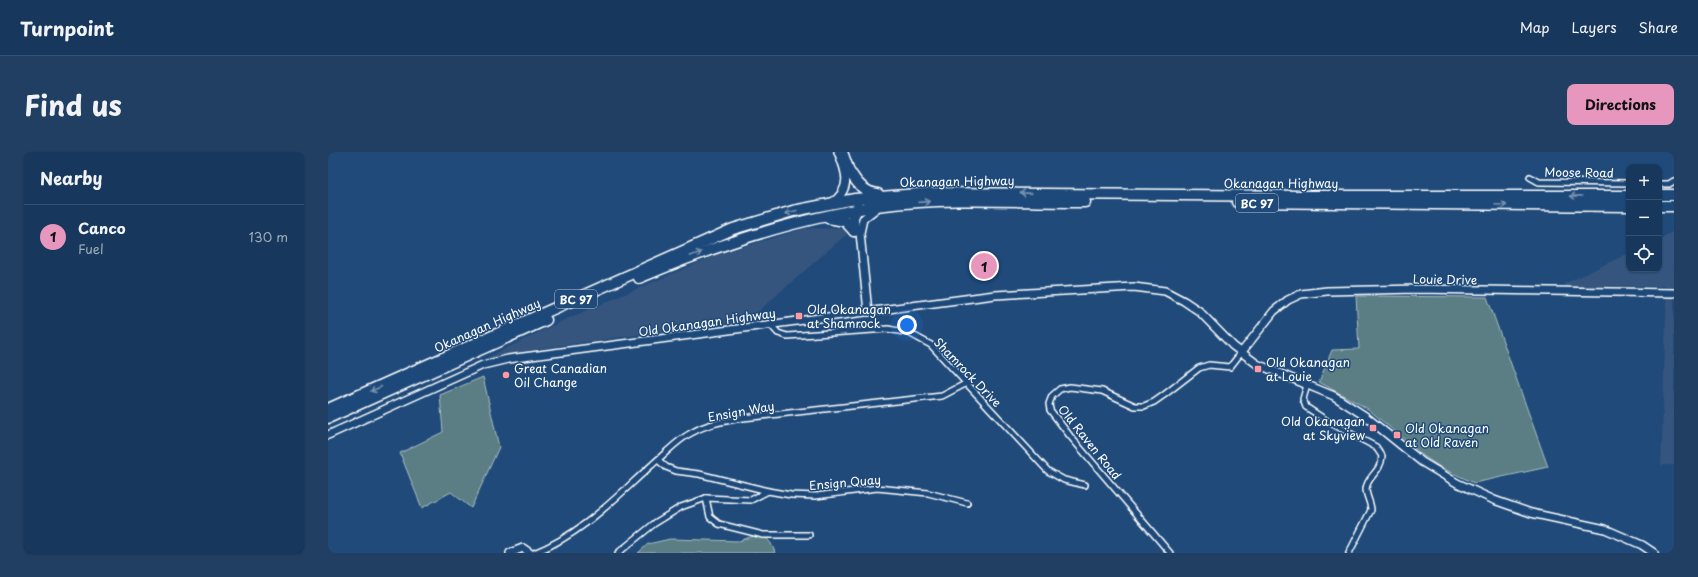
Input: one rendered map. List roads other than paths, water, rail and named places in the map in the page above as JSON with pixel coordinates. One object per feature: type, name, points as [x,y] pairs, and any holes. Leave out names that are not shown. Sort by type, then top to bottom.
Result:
[{"type":"highway","points":[[852,175],[863,189],[868,192],[874,194],[900,194]]},
{"type":"highway","points":[[816,218],[831,209],[848,206],[855,199],[852,175]]},
{"type":"highway","name":"Okanagan Highway","points":[[328,409],[733,229],[792,211],[855,199],[900,194],[960,193],[1309,196],[1626,196]]},
{"type":"highway","points":[[854,231],[853,217],[856,210],[863,204],[884,202],[900,194]]},
{"type":"highway","points":[[1662,195],[1674,195]]},
{"type":"highway","points":[[1584,207],[1612,200],[1626,200]]},
{"type":"highway","points":[[1662,200],[1674,200]]},
{"type":"highway","name":"Okanagan Highway","points":[[328,418],[686,258],[781,226],[885,204],[931,201],[1449,204],[1584,207],[1626,206]]},
{"type":"highway","points":[[1662,206],[1674,206]]},
{"type":"highway","points":[[816,218],[836,218],[845,221],[854,231]]},
{"type":"street","points":[[829,204],[836,200],[845,187],[846,175],[838,152]]},
{"type":"street","points":[[843,152],[852,175]]},
{"type":"street","name":"Moose Road","points":[[1530,177],[1539,182],[1626,183]]},
{"type":"street","points":[[1662,184],[1669,184],[1674,181]]},
{"type":"street","points":[[868,312],[860,233],[861,225],[864,219],[872,211],[885,204]]},
{"type":"street","points":[[854,231],[863,267]]},
{"type":"street","name":"Old Okanagan Highway","points":[[328,435],[483,365],[508,359],[995,295],[1134,287],[1165,291],[1184,301],[1199,311],[1241,353],[1257,364],[1334,396],[1366,416],[1422,462],[1457,483],[1494,500],[1531,513],[1605,529],[1642,545],[1654,553]]},
{"type":"street","name":"Louie Drive","points":[[1241,353],[1274,311],[1288,300],[1301,294],[1328,290],[1674,293]]},
{"type":"street","name":"Shamrock Drive","points":[[770,324],[778,333],[786,336],[888,329],[909,333],[931,345],[1048,471],[1064,480],[1085,485]]},
{"type":"street","name":"Old Raven Road","points":[[1170,553],[1070,436],[1050,410],[1048,404],[1052,396],[1060,389],[1070,387],[1102,391],[1135,406],[1144,406],[1154,402],[1199,368],[1209,365],[1230,367],[1241,353]]},
{"type":"street","name":"Ensign Way","points":[[534,553],[554,545],[571,535],[591,520],[676,444],[693,432],[714,424],[743,418],[822,408],[942,396],[966,383]]},
{"type":"street","points":[[1307,385],[1303,399],[1306,407],[1329,422],[1376,447],[1382,456],[1379,468],[1370,480],[1366,489],[1371,510],[1349,553]]},
{"type":"street","name":"Ensign Quay","points":[[658,460],[666,467],[676,471],[699,474],[768,491],[791,495],[816,496],[877,488],[928,493],[967,503]]},
{"type":"street","points":[[618,553],[662,519],[681,507],[706,498],[751,500],[768,491]]},
{"type":"street","points":[[706,498],[710,517],[719,524],[763,535],[809,535]]},
{"type":"street","points":[[510,553],[523,548],[530,553]]},
{"type":"place","name":"Canco","points":[[984,266]]},
{"type":"place","name":"Old Okanagan at Shamrock","points":[[799,316]]},
{"type":"place","name":"Old Okanagan at Louie","points":[[1258,369]]},
{"type":"place","name":"Great Canadian Oil Change","points":[[506,375]]},
{"type":"place","name":"Old Okanagan at Skyview","points":[[1373,428]]},
{"type":"place","name":"Old Okanagan at Old Raven","points":[[1397,435]]}]
